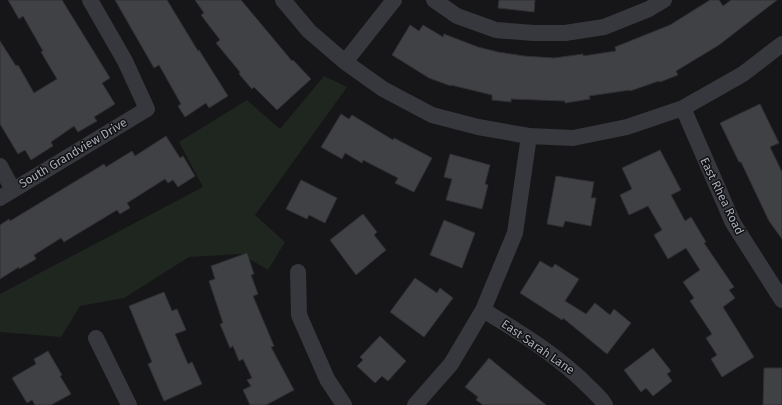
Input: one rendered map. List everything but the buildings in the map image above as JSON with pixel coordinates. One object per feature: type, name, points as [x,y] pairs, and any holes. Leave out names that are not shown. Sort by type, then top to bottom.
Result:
[{"type":"street","name":"South Grandview Drive","points":[[6,194],[147,109],[125,61],[90,0]]},
{"type":"street","points":[[284,0],[309,31],[345,62],[383,89],[432,115],[478,127],[529,136],[574,138],[627,127],[683,108],[743,74],[782,44]]},
{"type":"street","points":[[345,62],[394,0]]},
{"type":"street","points":[[434,0],[457,16],[496,30],[534,33],[565,33],[604,27],[649,9],[664,0]]},
{"type":"street","name":"East Rhea Road","points":[[683,108],[733,223],[782,300]]},
{"type":"street","points":[[415,405],[451,364],[484,310],[515,233],[529,136]]},
{"type":"street","points":[[0,166],[6,194]]},
{"type":"street","points":[[298,272],[300,315],[328,379],[344,405]]},
{"type":"street","name":"East Sarah Lane","points":[[484,310],[521,333],[555,357],[580,378],[605,405]]},
{"type":"street","points":[[96,338],[128,405]]},
{"type":"shaded area","points":[[324,76],[347,87],[255,215],[285,242],[268,270],[241,254],[189,257],[124,298],[80,306],[61,337],[0,332],[0,294],[203,187],[179,142],[247,100],[280,129]]}]
